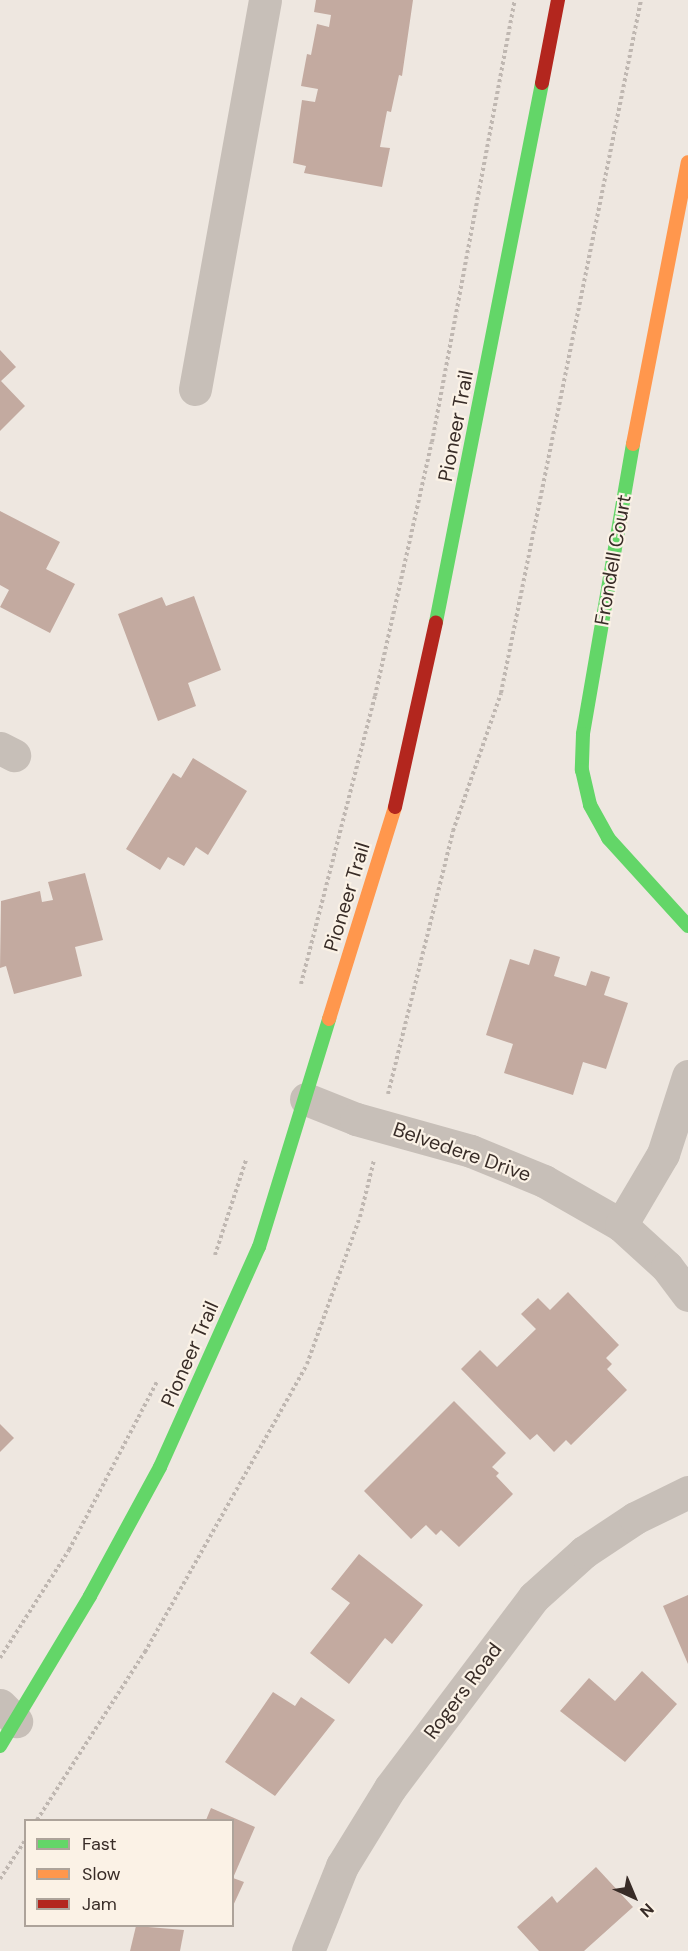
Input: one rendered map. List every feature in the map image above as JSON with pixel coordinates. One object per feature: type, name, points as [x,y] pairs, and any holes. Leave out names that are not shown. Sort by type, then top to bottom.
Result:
[{"type":"main road","name":"Pioneer Trail","points":[[5,1724],[90,1596],[179,1426],[259,1247],[397,799],[454,543],[558,0]]},
{"type":"main road","name":"Frondell Court","points":[[688,162],[639,411],[583,734],[582,770],[590,806],[608,838],[688,926]]},
{"type":"street","points":[[195,389],[265,0]]},
{"type":"street","points":[[621,1225],[663,1154],[688,1076]]},
{"type":"street","name":"Belvedere Drive","points":[[306,1099],[356,1119],[382,1124],[471,1151],[544,1181],[621,1225],[667,1267],[688,1295]]},
{"type":"street","name":"Rogers Road","points":[[308,1951],[342,1866],[390,1788],[534,1597],[601,1541],[635,1518],[688,1492]]},
{"type":"path","points":[[300,987],[375,696],[427,465],[515,0]]},
{"type":"path","points":[[38,1819],[145,1652],[307,1364],[360,1217],[453,831],[501,693],[641,0]]},
{"type":"path","points":[[211,1267],[248,1157]]},
{"type":"path","points":[[0,1659],[69,1550],[159,1379]]},
{"type":"path","points":[[0,1879],[24,1842]]},
{"type":"building","points":[[316,0],[413,0],[402,76],[399,75],[391,112],[387,111],[380,147],[390,148],[382,187],[304,173],[306,166],[293,163],[302,100],[315,102],[318,89],[301,86],[307,54],[311,55],[317,24],[329,27],[331,15],[314,12]]},
{"type":"building","points":[[0,350],[16,367],[1,381],[25,406],[0,431]]},
{"type":"building","points":[[0,511],[60,542],[46,569],[75,584],[50,633],[0,607],[9,590],[0,585]]},
{"type":"building","points":[[194,596],[221,670],[188,683],[196,706],[158,721],[118,614],[162,597],[166,606]]},
{"type":"building","points":[[193,758],[247,791],[208,855],[196,847],[184,866],[168,857],[160,870],[126,849],[173,773],[181,778]]},
{"type":"building","points":[[85,873],[103,940],[75,947],[82,976],[14,994],[6,966],[0,968],[1,901],[40,891],[42,902],[53,900],[48,882]]},
{"type":"building","points":[[534,949],[560,957],[554,976],[586,986],[591,971],[610,977],[604,995],[628,1003],[606,1069],[583,1062],[573,1095],[504,1073],[513,1044],[486,1035],[510,959],[529,965]]},
{"type":"building","points":[[568,1292],[619,1345],[606,1358],[612,1364],[607,1369],[627,1390],[571,1445],[566,1440],[554,1452],[537,1434],[530,1440],[461,1369],[480,1350],[497,1367],[536,1329],[521,1314],[538,1298],[550,1310]]},
{"type":"building","points":[[454,1401],[506,1453],[492,1467],[499,1473],[496,1476],[513,1494],[459,1547],[441,1530],[436,1535],[426,1525],[411,1539],[364,1491]]},
{"type":"building","points":[[0,1424],[14,1438],[0,1452]]},
{"type":"building","points":[[359,1554],[423,1605],[392,1644],[385,1638],[349,1684],[310,1653],[350,1603],[331,1589]]},
{"type":"building","points":[[688,1595],[688,1664],[663,1606]]},
{"type":"building","points":[[642,1671],[677,1704],[625,1762],[560,1711],[589,1678],[615,1701]]},
{"type":"building","points":[[273,1692],[295,1706],[301,1697],[335,1720],[275,1796],[225,1762]]},
{"type":"building","points":[[211,1808],[255,1827],[234,1876],[234,1819],[206,1819]]},
{"type":"building","points":[[596,1867],[633,1907],[584,1951],[539,1951],[517,1927],[552,1896],[557,1903]]},
{"type":"building","points":[[234,1878],[244,1882],[234,1904]]},
{"type":"building","points":[[136,1927],[184,1930],[180,1951],[130,1951]]},
{"type":"traffic: fast","points":[[436,622],[542,83]]},
{"type":"traffic: fast","points":[[633,444],[583,734],[582,770],[590,805],[608,838],[688,926]]},
{"type":"traffic: fast","points":[[0,1746],[90,1596],[160,1467],[259,1247],[329,1019]]},
{"type":"traffic: slow","points":[[633,444],[688,162]]},
{"type":"traffic: slow","points":[[329,1019],[395,807]]},
{"type":"traffic: jam","points":[[542,83],[558,0]]},
{"type":"traffic: jam","points":[[395,807],[436,622]]}]
